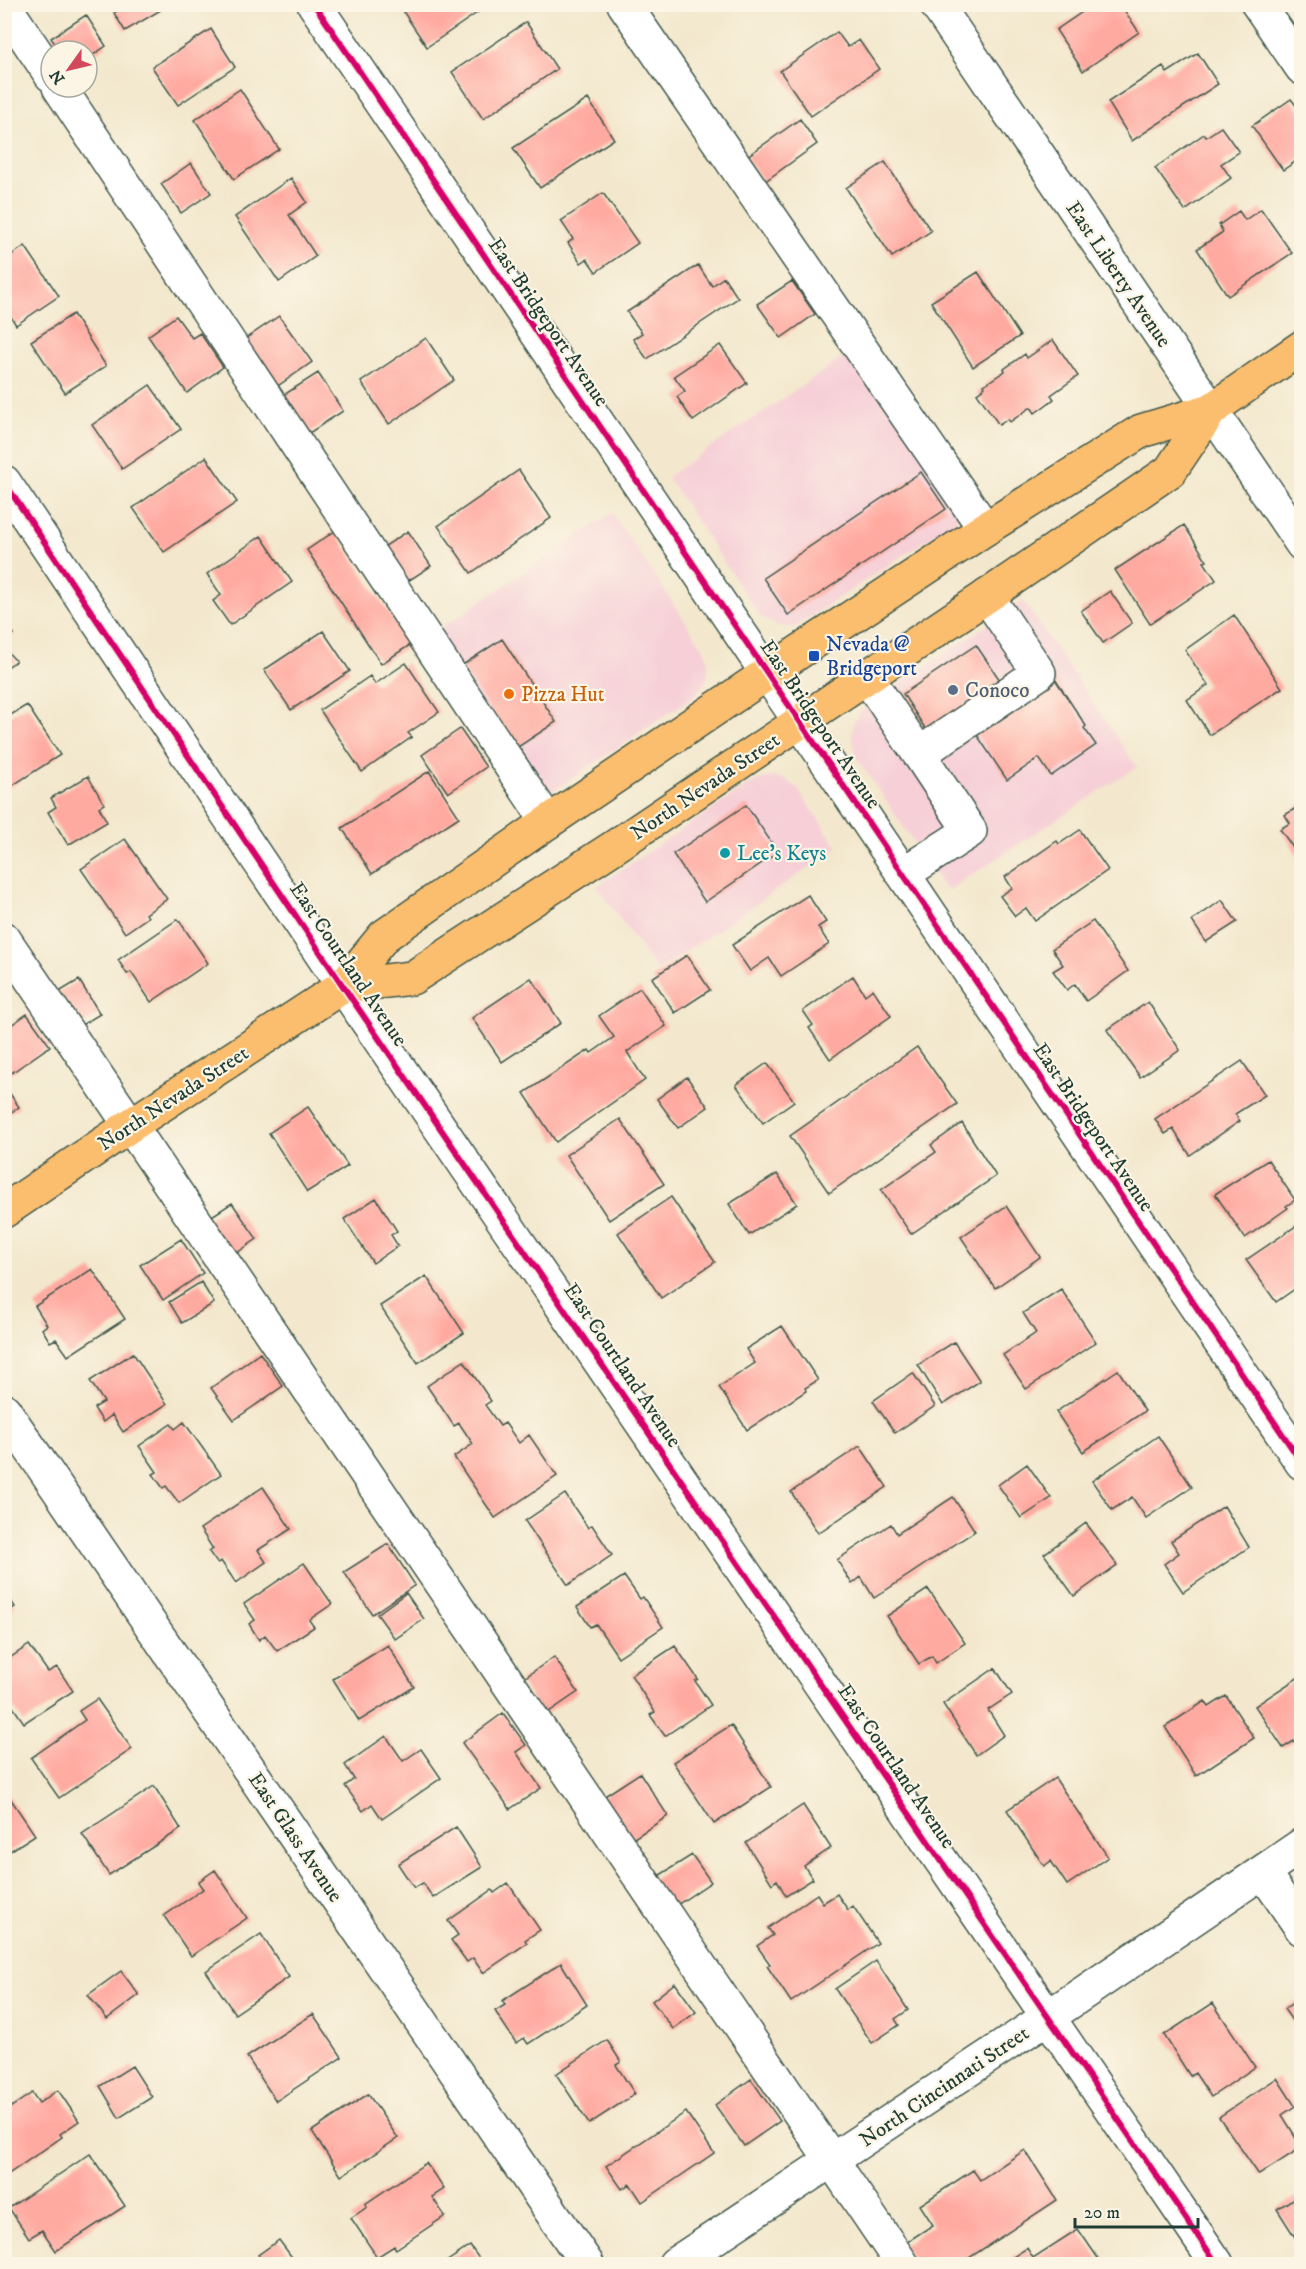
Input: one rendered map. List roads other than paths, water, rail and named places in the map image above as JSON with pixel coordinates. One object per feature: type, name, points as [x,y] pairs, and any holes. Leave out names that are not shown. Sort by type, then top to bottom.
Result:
[{"type":"main road","name":"North Nevada Street","points":[[4,1211],[343,986],[384,936],[767,674],[985,529],[1141,431],[1211,410],[1302,346]]},
{"type":"main road","name":"North Nevada Street","points":[[343,986],[412,978],[800,723],[1170,471],[1211,410]]},
{"type":"street","name":"East Bridgeport Avenue","points":[[314,4],[1302,1463]]},
{"type":"street","points":[[624,4],[985,529]]},
{"type":"street","name":"East Liberty Avenue","points":[[936,4],[1302,544]]},
{"type":"street","points":[[1258,4],[1302,68]]},
{"type":"street","points":[[4,5],[39,57]]},
{"type":"street","points":[[67,99],[548,822]]},
{"type":"street","name":"East Courtland Avenue","points":[[4,482],[343,986],[1217,2265]]},
{"type":"street","points":[[919,754],[1039,672],[987,596]]},
{"type":"street","points":[[867,677],[970,831],[903,874]]},
{"type":"street","points":[[4,939],[902,2265]]},
{"type":"street","name":"East Glass Avenue","points":[[4,1410],[587,2265]]},
{"type":"street","name":"North Cincinnati Street","points":[[675,2265],[1302,1845]]},
{"type":"street","points":[[1263,1872],[1302,1929]]},
{"type":"place","name":"Nevada @ Bridgeport","points":[[814,656]]},
{"type":"place","name":"Conoco","points":[[953,690]]},
{"type":"place","name":"Pizza Hut","points":[[509,694]]},
{"type":"place","name":"Lee's Keys","points":[[725,853]]}]
